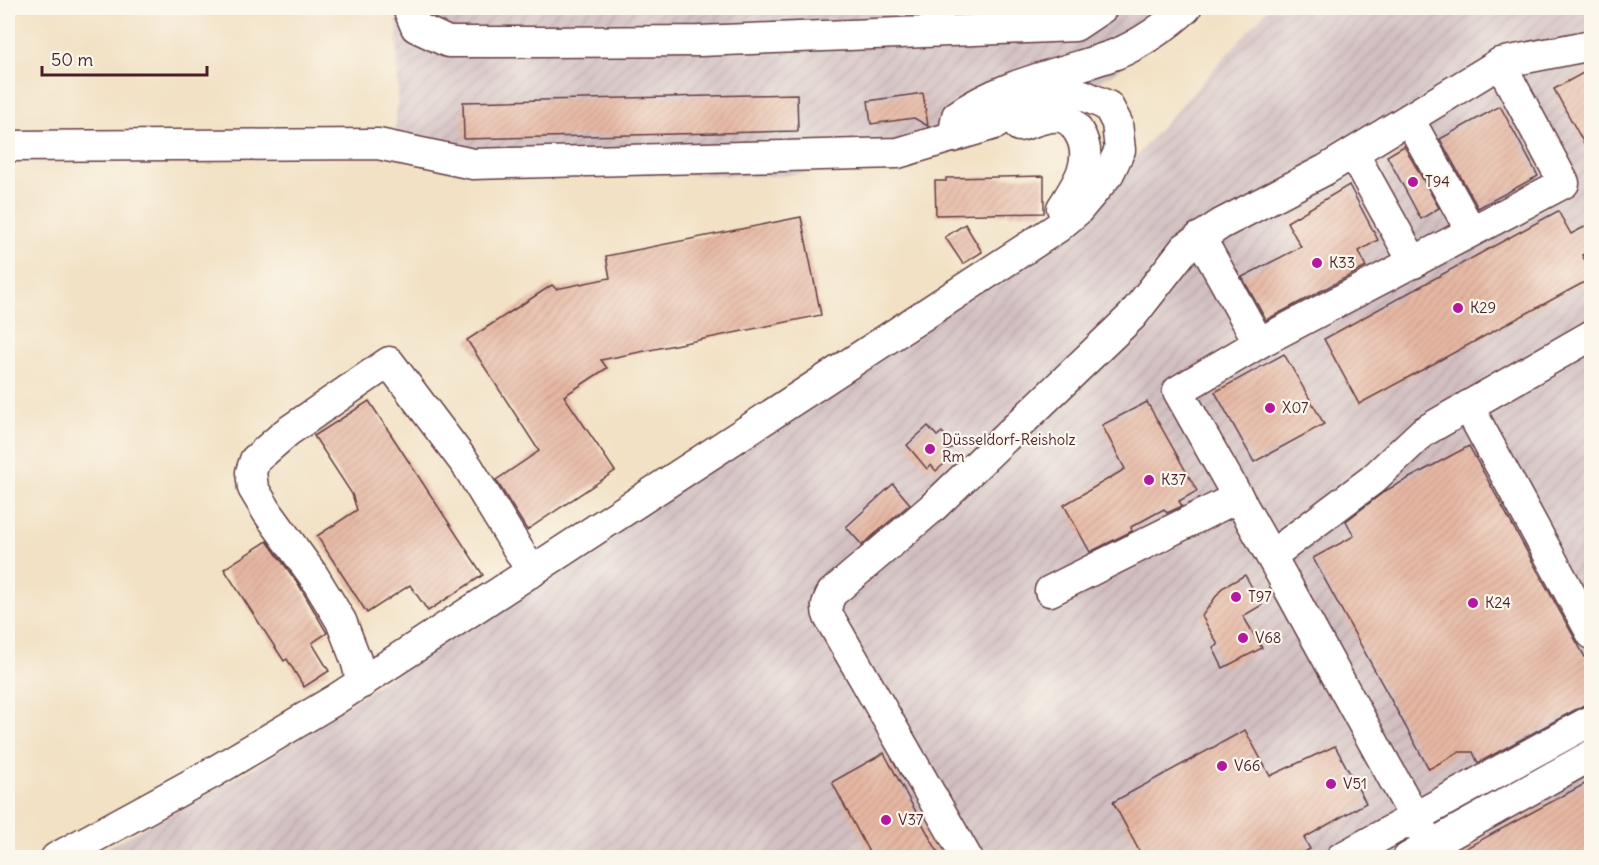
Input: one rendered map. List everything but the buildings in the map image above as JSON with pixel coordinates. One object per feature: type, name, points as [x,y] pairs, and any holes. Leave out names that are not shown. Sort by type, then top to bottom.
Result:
[{"type":"lane","points":[[408,8],[416,27],[448,42],[542,42],[699,41],[1075,26],[1102,8]]},
{"type":"lane","points":[[953,137],[957,116],[975,103],[1055,73],[1119,53],[1170,22],[1186,8]]},
{"type":"lane","points":[[967,858],[826,612],[832,593],[932,508],[1132,316],[1185,248],[1200,237],[1353,153],[1500,63],[1592,45]]},
{"type":"lane","points":[[1500,63],[1564,183],[1259,343],[1178,391],[1415,817],[1425,854],[1592,755]]},
{"type":"lane","points":[[8,146],[378,144],[473,164],[898,153],[995,124],[1024,107],[1061,93],[1083,95],[1108,106],[1117,123],[1120,150],[1109,173],[1077,212],[1057,228],[362,683],[212,773],[56,858]]},
{"type":"lane","points":[[995,124],[1018,126],[1059,117],[1069,121],[1079,132],[1085,146],[1086,159],[1079,182],[1044,236]]},
{"type":"lane","points":[[1409,119],[1471,231]]},
{"type":"lane","points":[[1353,153],[1414,263]]},
{"type":"lane","points":[[1200,237],[1259,343]]},
{"type":"lane","points":[[1271,556],[1372,480],[1423,432],[1591,336]]},
{"type":"lane","points":[[362,683],[341,621],[314,575],[263,504],[254,488],[251,472],[255,460],[287,432],[389,362],[468,467],[532,572]]},
{"type":"lane","points":[[1468,406],[1581,590],[1592,634]]},
{"type":"lane","points":[[1050,591],[1238,497]]},
{"type":"lane","points":[[1341,858],[1592,720]]},
{"type":"shaded area","points":[[397,8],[1205,8],[1197,18],[1096,84],[956,151],[781,176],[441,170],[395,136],[398,92]]},
{"type":"shaded area","points":[[1269,8],[1591,8],[1591,857],[89,858],[255,767],[1098,203],[1144,147]]},
{"type":"place","name":"T94","points":[[1413,182]]},
{"type":"place","name":"K33","points":[[1317,263]]},
{"type":"place","name":"K29","points":[[1458,308]]},
{"type":"place","name":"X07","points":[[1270,408]]},
{"type":"place","name":"Düsseldorf-Reisholz Rm","points":[[930,449]]},
{"type":"place","name":"K37","points":[[1149,480]]},
{"type":"place","name":"T97","points":[[1236,597]]},
{"type":"place","name":"K24","points":[[1473,603]]},
{"type":"place","name":"V68","points":[[1243,638]]},
{"type":"place","name":"V66","points":[[1222,766]]},
{"type":"place","name":"V51","points":[[1331,784]]},
{"type":"place","name":"V37","points":[[886,820]]}]
